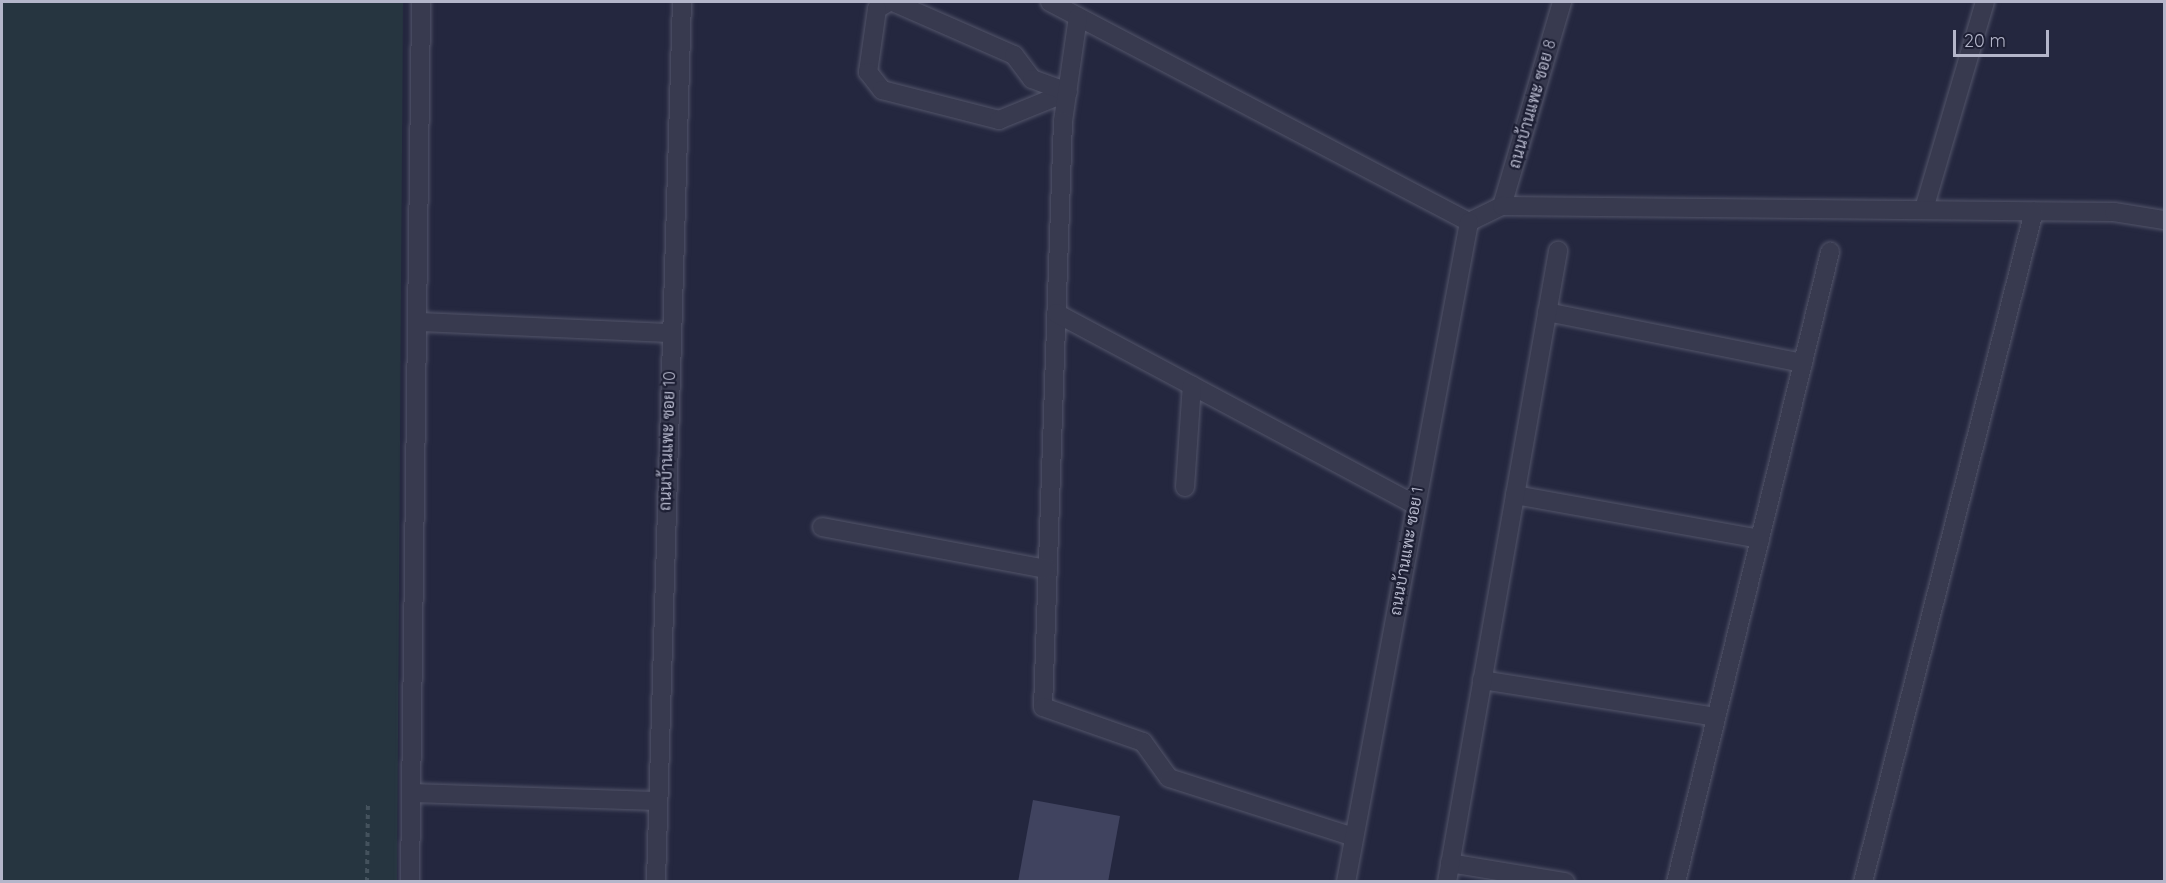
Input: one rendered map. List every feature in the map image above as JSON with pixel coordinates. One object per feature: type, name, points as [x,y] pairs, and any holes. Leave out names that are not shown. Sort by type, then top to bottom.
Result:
[{"type":"street","points":[[410,882],[413,793],[421,2]]},
{"type":"street","name":"ถนนบ้านแพะ ซอย 10","points":[[656,882],[655,801],[682,2]]},
{"type":"street","points":[[891,2],[1014,55],[1032,79],[1068,92],[999,120],[882,90],[868,72],[877,9],[891,2]]},
{"type":"street","points":[[1050,2],[1469,222],[1502,206],[2114,212],[2164,220]]},
{"type":"street","name":"ถนนบ้านแพะ ซอย 8","points":[[1502,206],[1562,2]]},
{"type":"street","points":[[1924,209],[1986,2]]},
{"type":"street","points":[[1078,17],[1063,121],[1042,707],[1143,742],[1169,778],[1354,837]]},
{"type":"street","points":[[1863,882],[2034,211]]},
{"type":"street","name":"ถนนบ้านแพะ ซอย 1","points":[[1347,882],[1414,504],[1469,222]]},
{"type":"street","points":[[1447,882],[1558,251]]},
{"type":"street","points":[[1676,882],[1830,252]]},
{"type":"street","points":[[1546,312],[1803,363]]},
{"type":"street","points":[[1056,313],[1414,504]]},
{"type":"street","points":[[418,322],[671,333]]},
{"type":"street","points":[[1185,487],[1192,386]]},
{"type":"street","points":[[1515,495],[1760,539]]},
{"type":"street","points":[[822,528],[1047,569]]},
{"type":"street","points":[[1482,680],[1716,717]]},
{"type":"street","points":[[413,793],[655,801]]},
{"type":"street","points":[[1450,863],[1565,882]]},
{"type":"path","points":[[368,805],[368,882]]},
{"type":"shaded area","points":[[2,2],[403,2],[397,881],[2,881]]},
{"type":"building","points":[[1033,800],[1120,816],[1108,882],[1018,882]]}]
